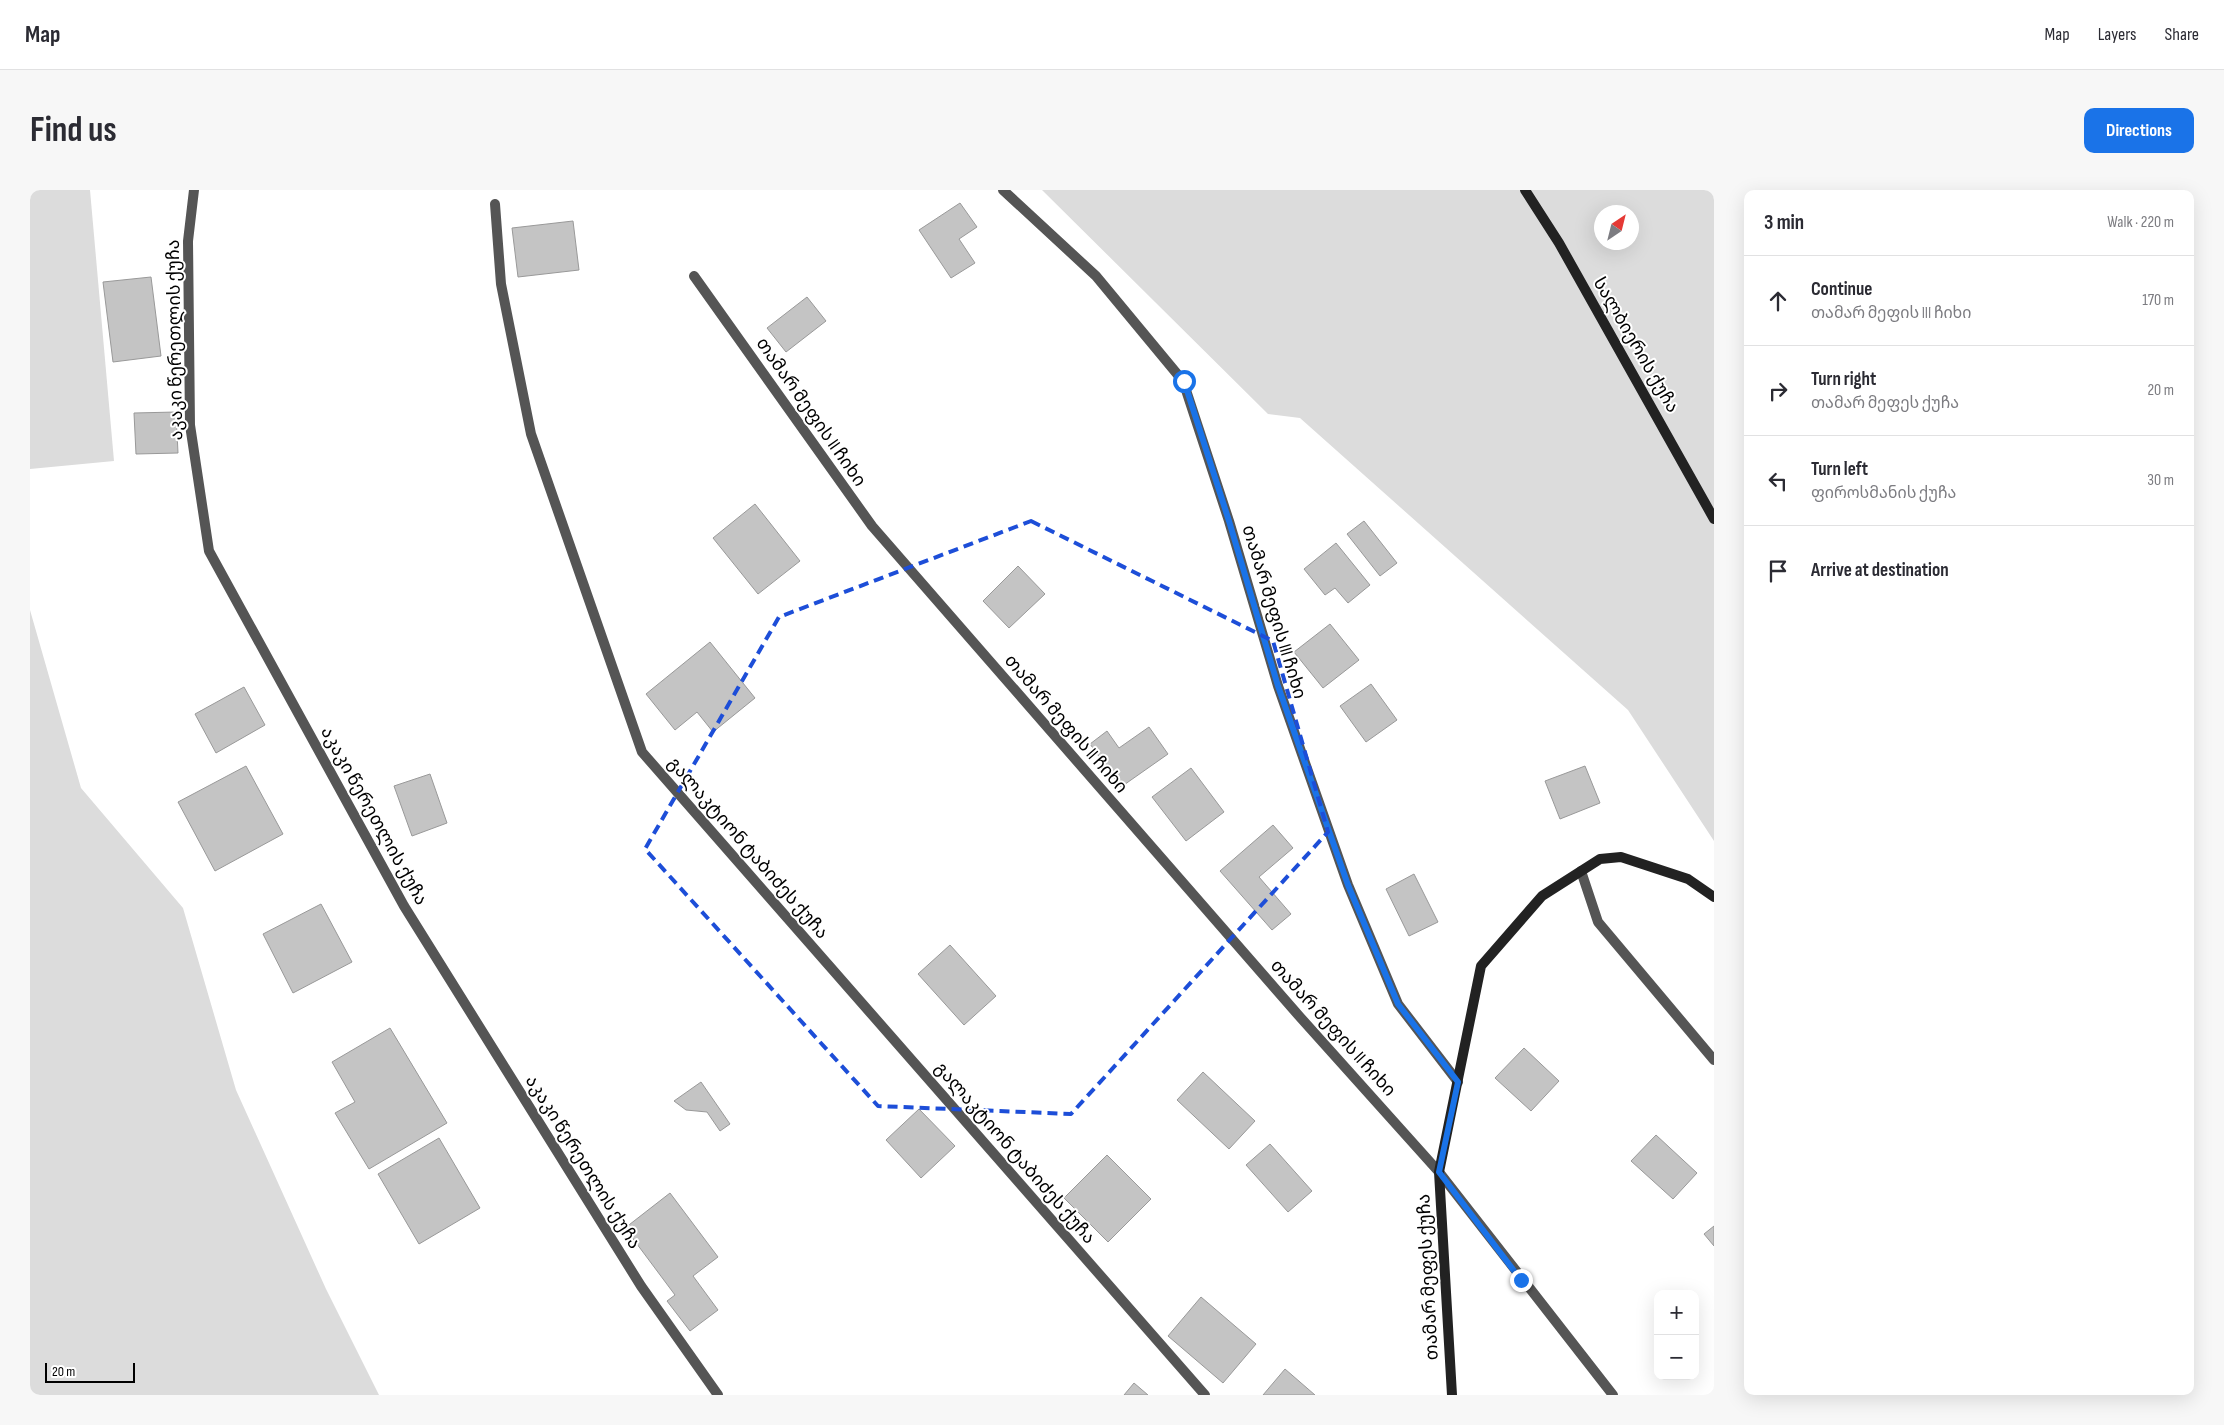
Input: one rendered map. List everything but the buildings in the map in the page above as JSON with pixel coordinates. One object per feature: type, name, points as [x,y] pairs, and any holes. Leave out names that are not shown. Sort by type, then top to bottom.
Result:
[{"type":"street","name":"აკაკი წერეთლის ქუჩა","points":[[194,190],[188,241],[190,425],[209,551],[404,906],[641,1286],[718,1395]]},
{"type":"street","name":"თამარ მეფის III ჩიხი","points":[[1003,190],[1096,276],[1184,381],[1229,521],[1278,686],[1348,885],[1398,1004],[1458,1082]]},
{"type":"street","name":"სალბიერის ქუჩა","points":[[1525,190],[1560,243],[1714,518]]},
{"type":"street","name":"გალაკტიონ ტაბიძეს ქუჩა","points":[[495,204],[501,284],[531,434],[642,752],[1205,1395]]},
{"type":"street","name":"თამარ მეფის II ჩიხი","points":[[694,276],[872,526],[1300,1018],[1439,1172],[1613,1395]]},
{"type":"street","name":"თამარ მეფეს ქუჩა","points":[[1452,1395],[1439,1172],[1481,966],[1542,896],[1600,859],[1621,857],[1688,879],[1714,897]]},
{"type":"street","points":[[1581,870],[1598,922],[1714,1060]]},
{"type":"highlighted area","points":[[1031,521],[1273,641],[1328,832],[1071,1114],[878,1106],[645,849],[779,617]]},
{"type":"shaded area","points":[[30,190],[90,190],[114,461],[30,469]]},
{"type":"shaded area","points":[[1042,190],[1714,190],[1714,841],[1628,710],[1300,418],[1268,414]]},
{"type":"shaded area","points":[[30,610],[81,788],[183,908],[236,1090],[326,1289],[379,1395],[30,1395]]},
{"type":"route","points":[[1184,381],[1229,521],[1278,686],[1348,885],[1398,1004],[1458,1082],[1439,1172],[1521,1280]]}]
